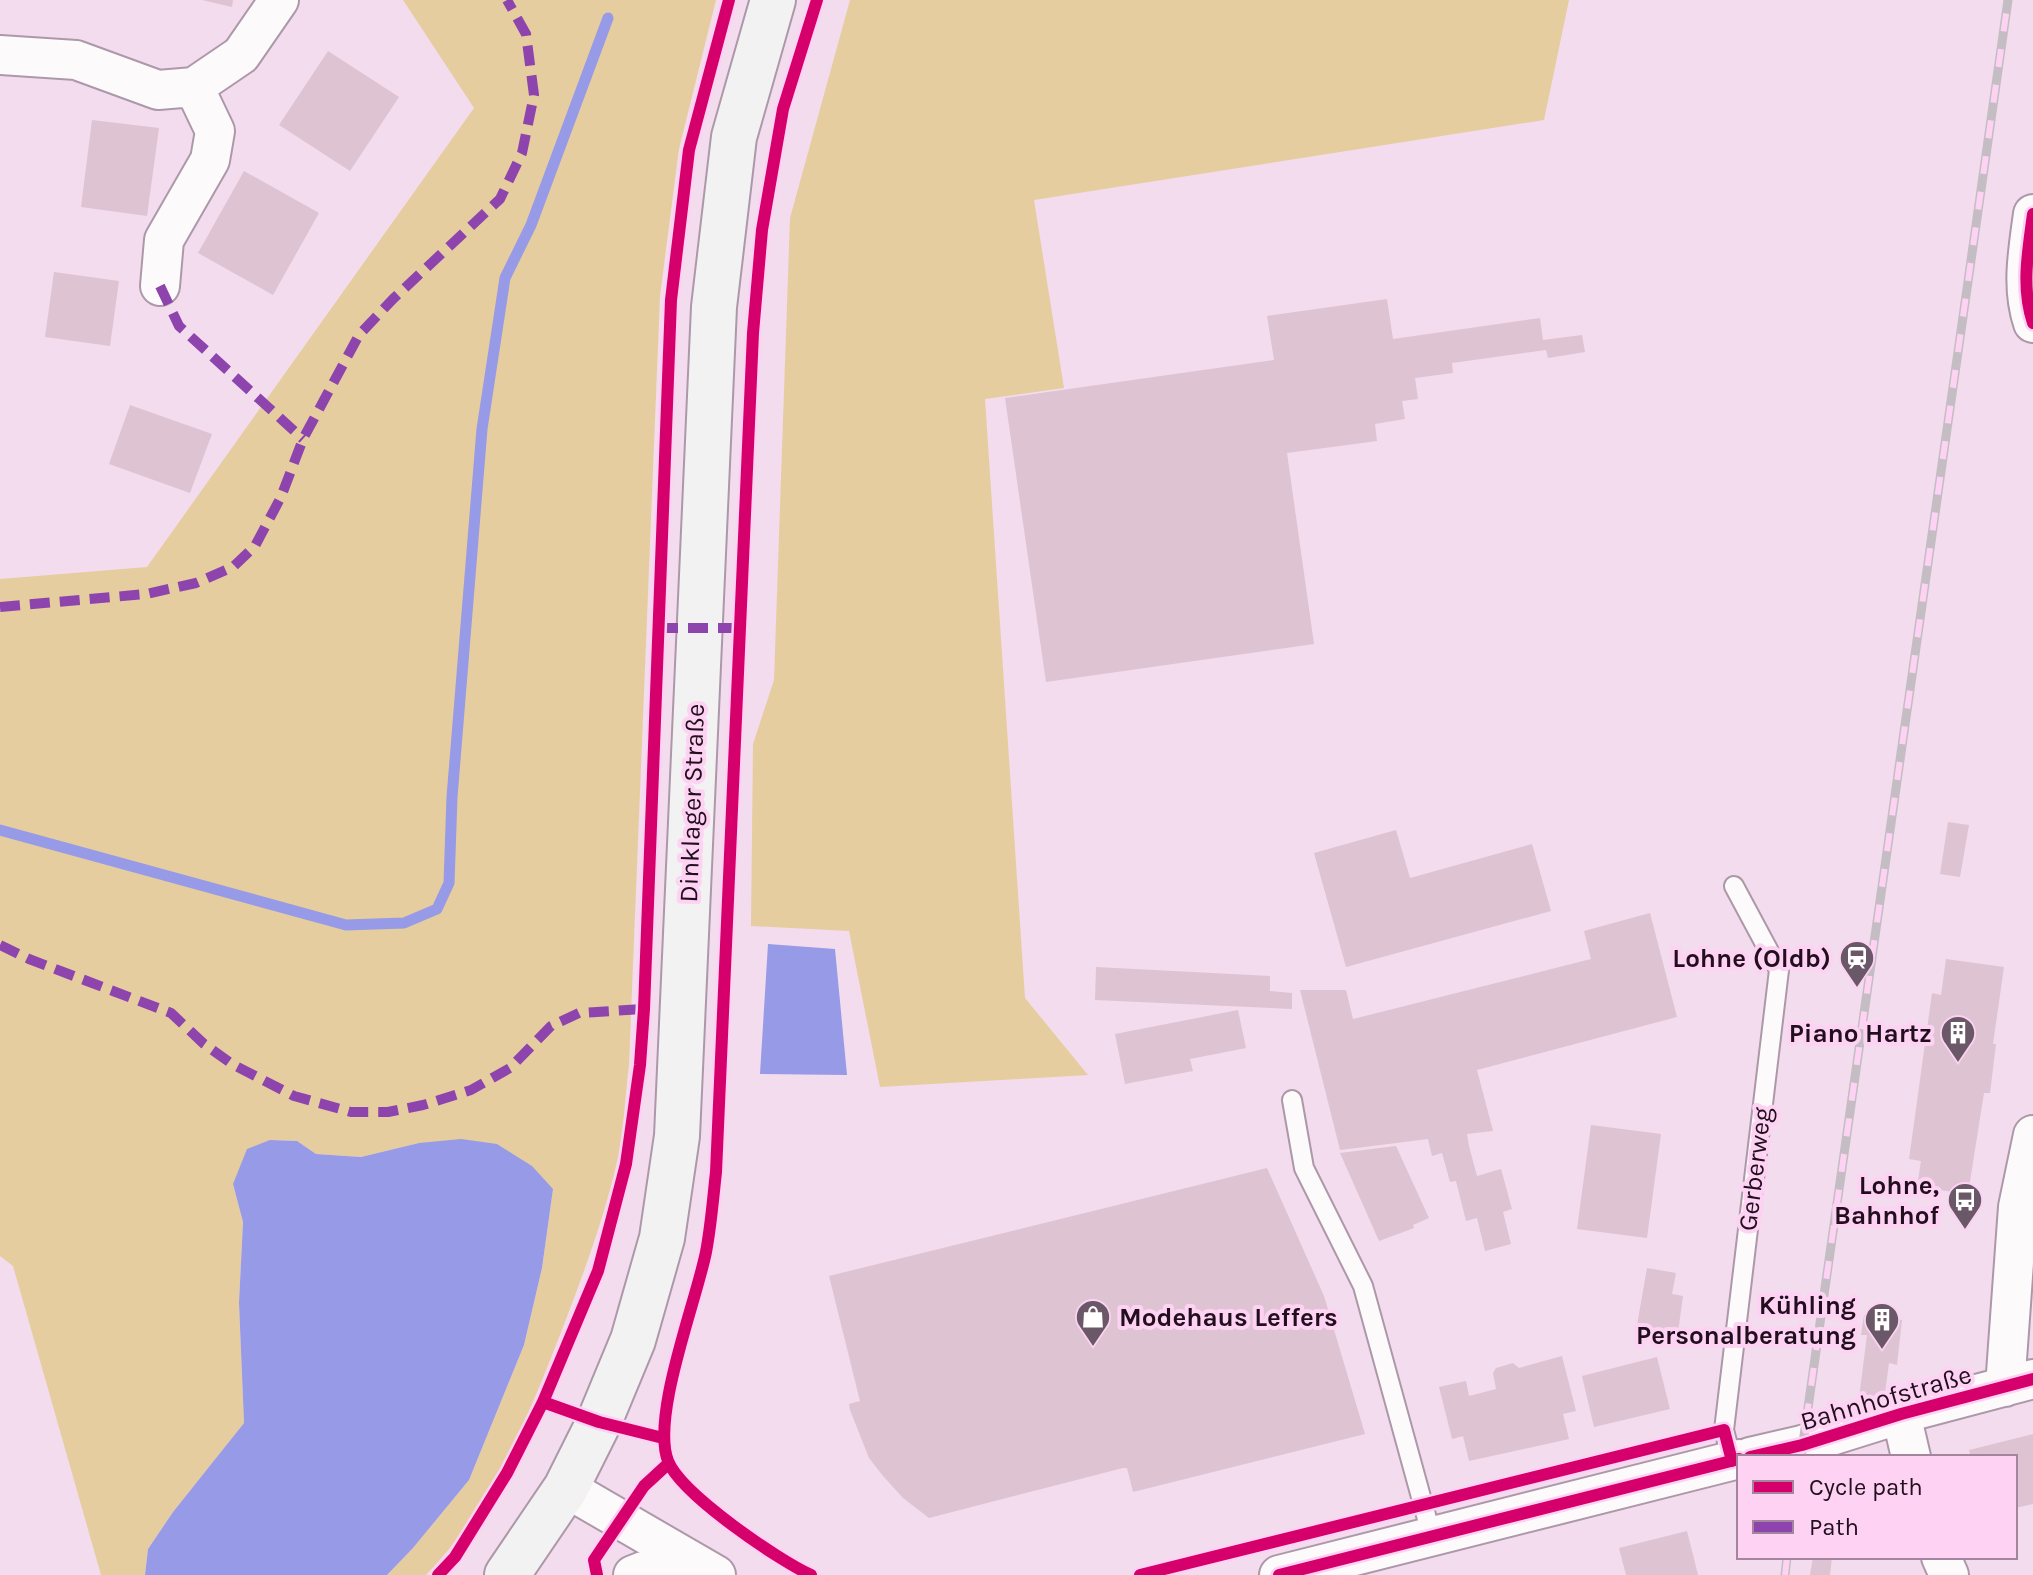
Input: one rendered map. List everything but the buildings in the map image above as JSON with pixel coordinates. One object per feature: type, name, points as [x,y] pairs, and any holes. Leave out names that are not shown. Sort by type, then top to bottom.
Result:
[{"type":"main road","name":"Dinklager Straße","points":[[507,1575],[566,1488],[599,1422],[633,1340],[662,1238],[677,1136],[714,307],[734,137],[773,0]]},
{"type":"street","points":[[0,55],[76,60],[158,90],[194,87],[241,55],[279,0]]},
{"type":"street","points":[[160,286],[164,240],[210,160],[215,131],[194,87]]},
{"type":"street","points":[[2033,214],[2026,261],[2027,306],[2033,323]]},
{"type":"street","points":[[2019,1383],[2018,1207],[2033,1135]]},
{"type":"street","name":"Bahnhofstraße","points":[[1758,1455],[2019,1383]]},
{"type":"street","points":[[1901,1414],[1911,1455]]},
{"type":"street","name":"Bahnhofstraße","points":[[1279,1575],[1737,1460]]},
{"type":"street","points":[[566,1488],[712,1573]]},
{"type":"street","points":[[633,1575],[651,1568],[712,1573]]},
{"type":"lane","name":"Gerberweg","points":[[1734,886],[1779,970],[1724,1430],[1738,1455]]},
{"type":"lane","points":[[1292,1100],[1304,1168],[1363,1286],[1432,1537]]},
{"type":"shaded area","points":[[403,0],[716,0],[679,149],[660,296],[629,1064],[619,1153],[599,1227],[563,1327],[537,1393],[490,1489],[471,1520],[426,1575],[387,1575],[469,1480],[524,1345],[542,1268],[553,1189],[419,1143],[361,1157],[316,1154],[297,1141],[270,1140],[233,1184],[243,1222],[239,1303],[244,1423],[173,1512],[148,1549],[145,1575],[101,1575],[13,1266],[0,1256],[0,579],[147,567],[474,108]]},
{"type":"shaded area","points":[[850,0],[1569,0],[1544,120],[1034,200],[1064,388],[985,399],[1025,998],[1088,1075],[880,1087],[849,931],[751,926],[753,744],[774,680],[790,218]]},
{"type":"water","points":[[768,944],[835,949],[847,1075],[760,1074]]},
{"type":"water","points":[[461,1139],[497,1144],[532,1166],[553,1189],[542,1268],[524,1345],[469,1480],[387,1575],[145,1575],[148,1549],[173,1512],[244,1423],[239,1303],[243,1222],[233,1184],[247,1149],[270,1140],[297,1141],[316,1154],[361,1157],[419,1143]]},
{"type":"waterway","points":[[0,830],[346,925],[404,923],[437,909],[449,883],[452,797],[482,429],[505,278],[531,225],[608,18]]},
{"type":"railway","points":[[1801,1455],[2008,0]]},
{"type":"railway","points":[[1785,1575],[1787,1559]]},
{"type":"marked path","points":[[0,607],[146,594],[196,583],[233,567],[255,546],[281,497],[303,439],[359,335],[500,199],[522,153],[534,95],[526,34],[507,0]]},
{"type":"marked path","points":[[160,286],[179,326],[303,439]]},
{"type":"marked path","points":[[658,628],[740,628]]},
{"type":"marked path","points":[[0,945],[171,1013],[204,1044],[232,1064],[294,1096],[351,1112],[388,1112],[471,1090],[510,1068],[551,1026],[579,1013],[644,1009]]},
{"type":"cycle path","points":[[438,1575],[455,1557],[507,1473],[543,1402],[598,1271],[626,1164],[640,1065],[644,1009],[671,300],[689,150],[729,0]]},
{"type":"cycle path","points":[[811,1575],[732,1525],[691,1491],[668,1461],[664,1441],[670,1388],[706,1252],[716,1172],[753,333],[762,230],[783,109],[817,0]]},
{"type":"cycle path","points":[[2033,214],[2026,283],[2033,323]]},
{"type":"cycle path","points":[[1759,1455],[2033,1379]]},
{"type":"cycle path","points":[[543,1402],[599,1422],[663,1438]]},
{"type":"cycle path","points":[[1140,1575],[1724,1430],[1732,1461]]},
{"type":"cycle path","points":[[1279,1575],[1737,1460]]},
{"type":"cycle path","points":[[597,1575],[594,1560],[644,1486],[669,1463]]},
{"type":"place","name":"Lohne (Oldb)","points":[[1857,989]]},
{"type":"place","name":"Piano Hartz","points":[[1958,1064]]},
{"type":"place","name":"Lohne, Bahnhof","points":[[1965,1231]]},
{"type":"place","name":"Modehaus Leffers","points":[[1093,1348]]},
{"type":"place","name":"Kühling Personalberatung","points":[[1882,1351]]}]
